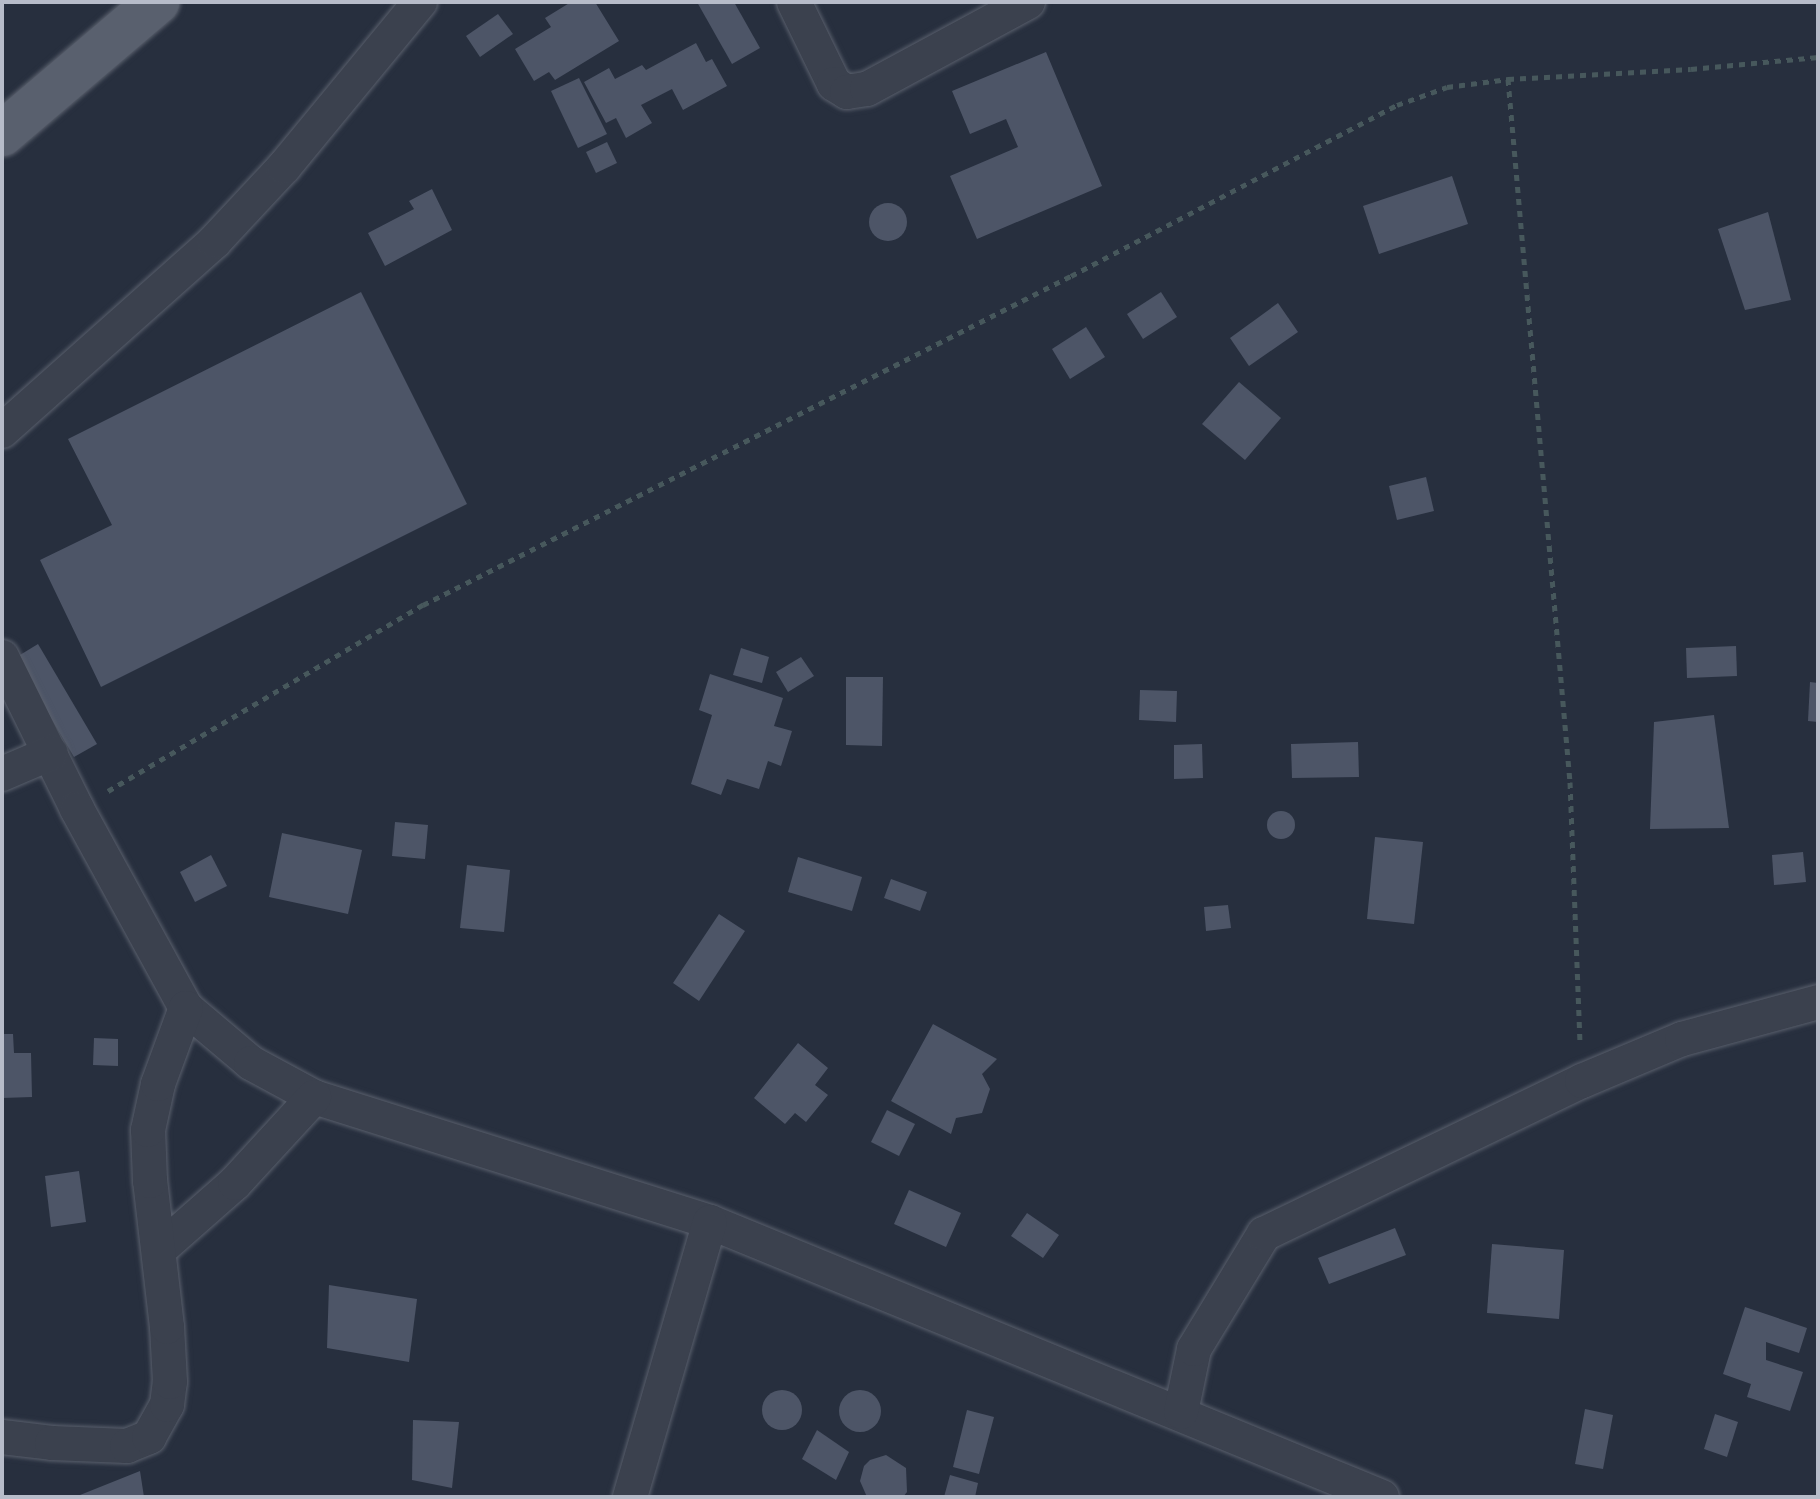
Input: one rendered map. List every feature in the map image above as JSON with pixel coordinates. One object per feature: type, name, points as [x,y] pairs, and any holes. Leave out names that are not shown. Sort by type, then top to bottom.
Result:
[{"type":"main road","points":[[2,134],[157,2]]},
{"type":"street","points":[[2,431],[215,241],[284,167],[420,2]]},
{"type":"street","points":[[794,2],[834,84],[847,92],[867,89],[1028,2]]},
{"type":"street","points":[[2,657],[77,809],[186,1008],[251,1063],[314,1097],[710,1222],[1181,1412],[1382,1497]]},
{"type":"street","points":[[2,774],[51,753]]},
{"type":"street","points":[[1181,1412],[1194,1349],[1264,1234],[1582,1081],[1682,1039],[1818,1002]]},
{"type":"street","points":[[2,1437],[127,1446],[149,1437],[167,1405],[170,1382],[148,1130],[158,1084],[186,1008]]},
{"type":"street","points":[[159,1250],[235,1183],[314,1097]]},
{"type":"street","points":[[630,1497],[710,1222]]},
{"type":"path","points":[[77,809],[423,605],[1057,283],[1397,105],[1447,87],[1508,79],[1691,69],[1818,57]]},
{"type":"path","points":[[1508,79],[1570,782],[1582,1081]]},
{"type":"building","points":[[571,2],[595,2],[619,41],[555,80],[549,72],[534,81],[515,49],[551,27],[545,18]]},
{"type":"building","points":[[697,2],[734,2],[760,48],[732,64]]},
{"type":"building","points":[[498,14],[513,34],[480,57],[466,36]]},
{"type":"building","points":[[696,43],[706,62],[712,59],[727,86],[683,110],[672,89],[641,105],[652,123],[626,138],[616,118],[606,123],[584,82],[609,68],[615,79],[642,65],[646,70]]},
{"type":"building","points":[[1046,52],[1102,186],[977,239],[950,176],[1018,147],[1006,119],[970,134],[952,91]]},
{"type":"building","points":[[579,78],[607,134],[578,148],[551,91]]},
{"type":"building","points":[[607,142],[617,163],[596,173],[586,152]]},
{"type":"building","points":[[1452,176],[1468,224],[1379,254],[1363,206]]},
{"type":"building","points":[[432,189],[452,230],[385,266],[368,233],[414,209],[409,201]]},
{"type":"building","points":[[888,203],[901,209],[907,222],[901,235],[888,241],[875,235],[869,222],[875,209]]},
{"type":"building","points":[[1768,212],[1791,300],[1745,310],[1718,229]]},
{"type":"building","points":[[361,292],[467,504],[101,687],[40,560],[112,525],[68,439]]},
{"type":"building","points":[[1161,292],[1177,317],[1143,339],[1127,314]]},
{"type":"building","points":[[1278,303],[1298,332],[1249,366],[1230,338]]},
{"type":"building","points":[[1086,327],[1105,357],[1070,379],[1052,349]]},
{"type":"building","points":[[1239,382],[1281,418],[1245,460],[1202,424]]},
{"type":"building","points":[[1426,477],[1434,511],[1397,520],[1389,486]]},
{"type":"building","points":[[38,644],[97,744],[74,757],[15,658]]},
{"type":"building","points":[[1736,646],[1737,676],[1687,678],[1686,648]]},
{"type":"building","points":[[741,648],[769,657],[762,683],[733,675]]},
{"type":"building","points":[[801,657],[814,676],[788,692],[776,672]]},
{"type":"building","points":[[710,674],[783,698],[774,726],[792,731],[781,766],[768,761],[759,789],[727,779],[721,795],[691,784],[712,715],[699,710]]},
{"type":"building","points":[[846,677],[883,677],[882,746],[846,745]]},
{"type":"building","points":[[1810,682],[1818,683],[1818,722],[1808,721]]},
{"type":"building","points":[[1140,690],[1177,691],[1176,722],[1139,720]]},
{"type":"building","points":[[1714,715],[1729,828],[1650,829],[1654,722]]},
{"type":"building","points":[[1358,742],[1359,777],[1292,778],[1291,744]]},
{"type":"building","points":[[1202,744],[1203,778],[1174,779],[1174,745]]},
{"type":"building","points":[[1281,811],[1291,815],[1295,825],[1291,835],[1281,839],[1271,835],[1267,825],[1271,815]]},
{"type":"building","points":[[395,822],[428,825],[425,859],[392,856]]},
{"type":"building","points":[[282,833],[362,850],[348,914],[269,897]]},
{"type":"building","points":[[1375,837],[1423,842],[1414,924],[1367,919]]},
{"type":"building","points":[[1803,852],[1806,882],[1774,885],[1772,855]]},
{"type":"building","points":[[211,855],[227,886],[195,902],[180,872]]},
{"type":"building","points":[[798,857],[862,877],[852,911],[788,892]]},
{"type":"building","points":[[467,865],[510,870],[504,932],[460,928]]},
{"type":"building","points":[[891,879],[927,892],[920,911],[884,898]]},
{"type":"building","points":[[1228,905],[1231,928],[1206,931],[1204,907]]},
{"type":"building","points":[[719,914],[745,931],[699,1001],[673,983]]},
{"type":"building","points":[[933,1024],[997,1059],[982,1074],[990,1089],[982,1113],[956,1118],[951,1134],[891,1101]]},
{"type":"building","points":[[2,1034],[13,1034],[14,1053],[31,1053],[32,1097],[2,1098]]},
{"type":"building","points":[[94,1038],[118,1039],[118,1066],[93,1065]]},
{"type":"building","points":[[798,1043],[828,1068],[815,1085],[828,1095],[806,1122],[795,1113],[785,1124],[754,1098]]},
{"type":"building","points":[[887,1110],[915,1124],[899,1156],[871,1142]]},
{"type":"building","points":[[79,1171],[86,1222],[51,1227],[45,1176]]},
{"type":"building","points":[[909,1190],[961,1213],[946,1247],[894,1224]]},
{"type":"building","points":[[1027,1213],[1059,1235],[1043,1258],[1011,1236]]},
{"type":"building","points":[[1395,1228],[1406,1255],[1329,1284],[1318,1258]]},
{"type":"building","points":[[1492,1244],[1564,1250],[1559,1319],[1487,1313]]},
{"type":"building","points":[[329,1285],[417,1299],[409,1362],[327,1348]]},
{"type":"building","points":[[1745,1307],[1807,1328],[1799,1353],[1766,1342],[1766,1360],[1803,1372],[1790,1411],[1747,1397],[1751,1384],[1723,1374]]},
{"type":"building","points":[[782,1390],[796,1396],[802,1410],[796,1424],[782,1430],[768,1424],[762,1410],[768,1396]]},
{"type":"building","points":[[860,1390],[875,1396],[881,1411],[875,1426],[860,1432],[845,1426],[839,1411],[845,1396]]},
{"type":"building","points":[[1585,1409],[1613,1415],[1603,1469],[1575,1464]]},
{"type":"building","points":[[967,1410],[994,1417],[979,1474],[953,1467]]},
{"type":"building","points":[[1715,1414],[1738,1422],[1727,1457],[1704,1449]]},
{"type":"building","points":[[413,1420],[459,1422],[452,1488],[412,1480]]},
{"type":"building","points":[[817,1430],[849,1452],[836,1480],[802,1459]]},
{"type":"building","points":[[886,1455],[906,1468],[907,1492],[903,1497],[867,1497],[860,1481],[864,1466],[870,1460]]},
{"type":"building","points":[[140,1471],[144,1497],[75,1497]]},
{"type":"building","points":[[950,1475],[978,1483],[975,1497],[944,1497]]}]
